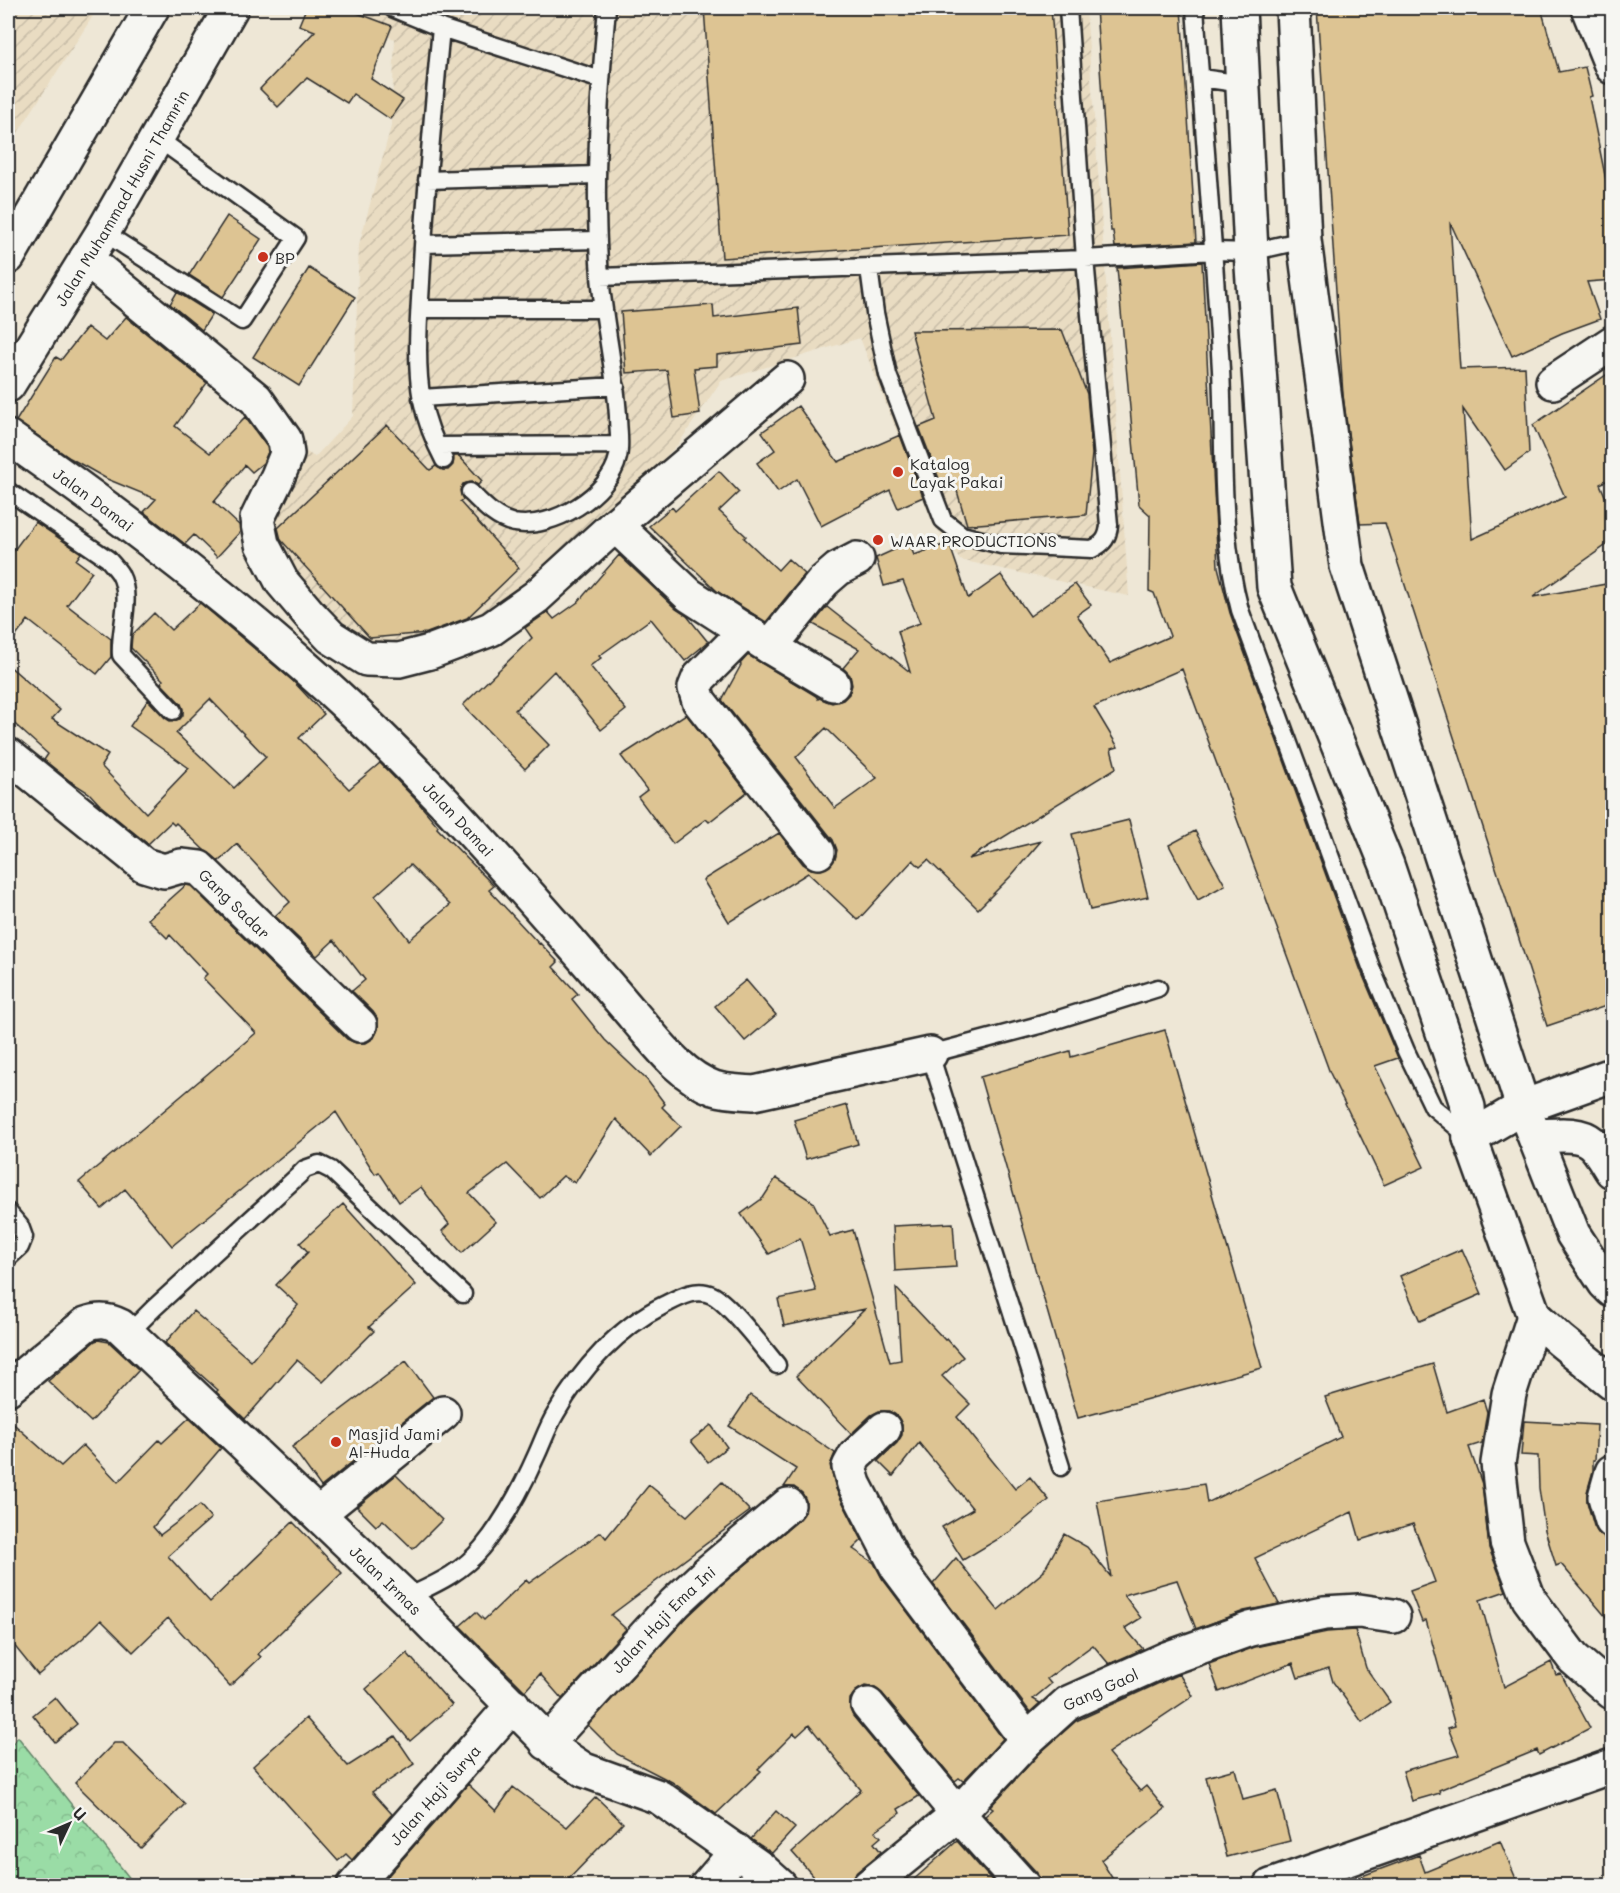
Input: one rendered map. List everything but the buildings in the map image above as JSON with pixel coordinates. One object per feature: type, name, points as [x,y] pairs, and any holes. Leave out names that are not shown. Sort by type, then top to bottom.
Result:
[{"type":"street","points":[[8,257],[152,8]]},
{"type":"street","name":"Jalan Muhammad Husni Thamrin","points":[[8,385],[103,232],[231,8]]},
{"type":"street","points":[[1239,8],[1251,252],[1274,587],[1387,866],[1468,1107],[1470,1138],[1534,1316],[1612,1382]]},
{"type":"street","points":[[1293,8],[1304,240],[1347,566],[1524,1107],[1573,1234],[1612,1290]]},
{"type":"street","points":[[1588,8],[1612,67]]},
{"type":"street","points":[[86,259],[256,399],[274,423],[285,440],[287,454],[257,519],[262,544],[282,582],[310,615],[331,637],[366,659],[399,660],[430,652],[491,629],[536,597],[615,525],[787,379]]},
{"type":"street","points":[[1553,382],[1612,343]]},
{"type":"street","name":"Jalan Damai","points":[[8,437],[100,502],[199,578],[316,677],[405,763],[519,884],[667,1054],[696,1079],[714,1088],[754,1093],[930,1054]]},
{"type":"street","points":[[615,525],[689,595],[833,684]]},
{"type":"street","points":[[818,852],[699,701],[695,688],[699,678],[758,639],[838,569],[857,559]]},
{"type":"street","name":"Gang Sadar","points":[[8,755],[144,865],[165,871],[181,866],[199,868],[360,1025]]},
{"type":"street","points":[[1470,1138],[1524,1107],[1612,1075]]},
{"type":"street","points":[[1535,1137],[1576,1136],[1586,1139],[1594,1145],[1612,1171]]},
{"type":"street","points":[[1534,1316],[1509,1394],[1498,1464],[1507,1542],[1529,1599],[1573,1658],[1612,1692]]},
{"type":"street","name":"Jalan Irmas","points":[[8,1388],[86,1324],[94,1321],[111,1322],[129,1333],[406,1598],[513,1705],[547,1743],[572,1764],[584,1770],[659,1797],[737,1851],[780,1886]]},
{"type":"street","points":[[318,1514],[443,1413]]},
{"type":"street","points":[[884,1429],[855,1456],[849,1467],[854,1484],[897,1567],[1026,1740]]},
{"type":"street","points":[[1612,1472],[1605,1497],[1612,1521]]},
{"type":"street","name":"Jalan Haji Ema Ini","points":[[547,1743],[675,1603],[788,1505]]},
{"type":"street","name":"Gang Gaol","points":[[868,1886],[958,1814],[1026,1740],[1068,1703],[1166,1659],[1250,1629],[1324,1613],[1359,1611],[1393,1616]]},
{"type":"street","name":"Jalan Haji Surya","points":[[354,1886],[513,1705]]},
{"type":"street","points":[[868,1705],[958,1814],[1023,1886]]},
{"type":"street","points":[[1271,1886],[1612,1766]]},
{"type":"street","points":[[707,1886],[737,1851]]},
{"type":"lane","points":[[392,8],[441,28],[601,80]]},
{"type":"lane","points":[[470,492],[498,517],[514,523],[530,524],[547,520],[573,509],[600,488],[614,468],[618,457],[616,386],[603,309],[598,240],[597,175],[601,80],[608,8]]},
{"type":"lane","points":[[869,268],[875,313],[888,375],[943,520],[962,535],[1001,545],[1092,549],[1105,541],[1109,525],[1085,260],[1068,8]]},
{"type":"lane","points":[[1195,8],[1214,251],[1226,517],[1234,586],[1240,610],[1371,967],[1406,1051],[1433,1107],[1470,1138]]},
{"type":"lane","points":[[441,28],[427,180],[420,309],[421,398],[427,421],[441,453],[619,445]]},
{"type":"lane","points":[[1201,78],[1243,84]]},
{"type":"lane","points":[[103,232],[242,321],[296,238],[157,138]]},
{"type":"lane","points":[[427,180],[597,175]]},
{"type":"lane","points":[[423,244],[598,240]]},
{"type":"lane","points":[[600,277],[1085,260],[1214,251],[1251,252],[1304,240]]},
{"type":"lane","points":[[420,309],[603,309]]},
{"type":"lane","points":[[421,398],[616,386]]},
{"type":"lane","points":[[8,490],[108,559],[120,575],[125,594],[123,631],[120,642],[121,655],[173,711]]},
{"type":"lane","points":[[1061,1467],[930,1054],[1043,1024],[1158,988]]},
{"type":"lane","points":[[129,1333],[298,1176],[306,1169],[319,1164],[331,1170],[462,1294]]},
{"type":"lane","points":[[8,1212],[20,1226],[24,1237],[20,1247],[8,1258]]},
{"type":"lane","points":[[406,1598],[440,1582],[462,1568],[481,1549],[505,1518],[556,1413],[569,1394],[592,1363],[615,1339],[646,1314],[683,1295],[698,1292],[711,1294],[723,1302],[777,1365]]},
{"type":"shaded area","points":[[8,8],[98,8],[8,148]]},
{"type":"shaded area","points":[[307,8],[1086,8],[1129,596],[960,560],[933,523],[860,338],[721,381],[679,443],[623,501],[490,618],[429,642],[378,647],[352,638],[284,566],[271,524],[299,448],[315,457],[353,416],[359,245],[391,126],[395,39]]},
{"type":"green space","points":[[18,1737],[135,1885],[8,1885],[8,1749]]},
{"type":"place","name":"BP","points":[[263,257]]},
{"type":"place","name":"Katalog Layak Pakai","points":[[898,472]]},
{"type":"place","name":"WAAR PRODUCTIONS","points":[[878,540]]},
{"type":"place","name":"Masjid Jami Al-Huda","points":[[336,1442]]}]
